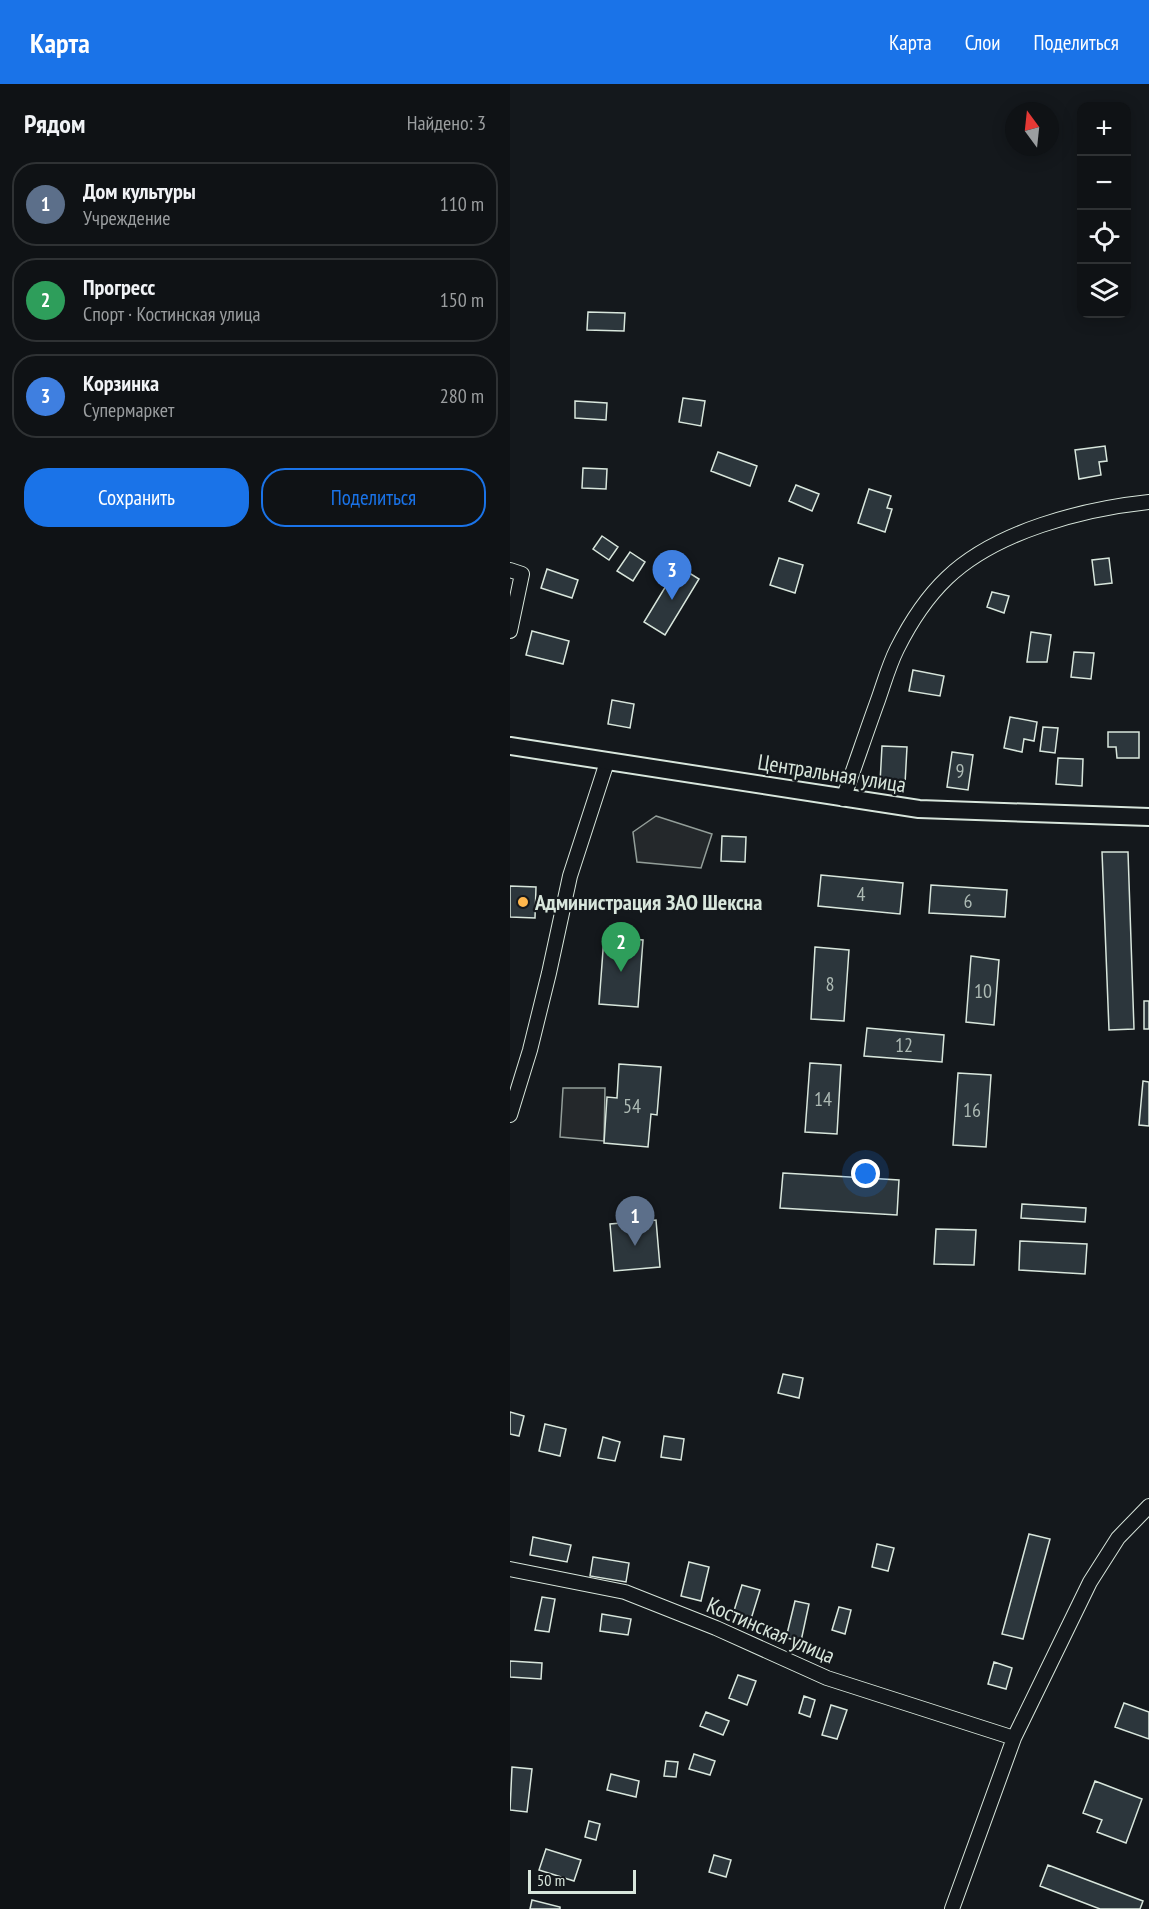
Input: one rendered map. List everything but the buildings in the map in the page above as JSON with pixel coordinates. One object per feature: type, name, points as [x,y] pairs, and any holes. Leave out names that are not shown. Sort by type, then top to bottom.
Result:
[{"type":"street","points":[[843,799],[896,650],[920,609],[946,578],[968,561],[1028,531],[1111,506],[1149,502]]},
{"type":"street","points":[[510,570],[522,574],[510,632]]},
{"type":"street","name":"Центральная улица","points":[[510,746],[843,799],[940,811],[1149,817]]},
{"type":"street","points":[[510,1115],[530,1050],[570,876],[607,762]]},
{"type":"street","points":[[952,1909],[1014,1738],[1090,1582],[1118,1538],[1149,1506]]},
{"type":"street","name":"Костинская улица","points":[[510,1569],[625,1592],[716,1628],[827,1678],[1014,1738]]},
{"type":"shaded area","points":[[656,816],[712,834],[701,868],[637,862],[633,832]]},
{"type":"shaded area","points":[[563,1088],[605,1088],[604,1141],[560,1137]]},
{"type":"place","name":"Корзинка","points":[[672,600]]},
{"type":"place","name":"Администрация ЗАО Шексна","points":[[523,902]]},
{"type":"place","name":"Прогресс","points":[[621,972]]},
{"type":"place","name":"Дом культуры","points":[[635,1246]]}]
